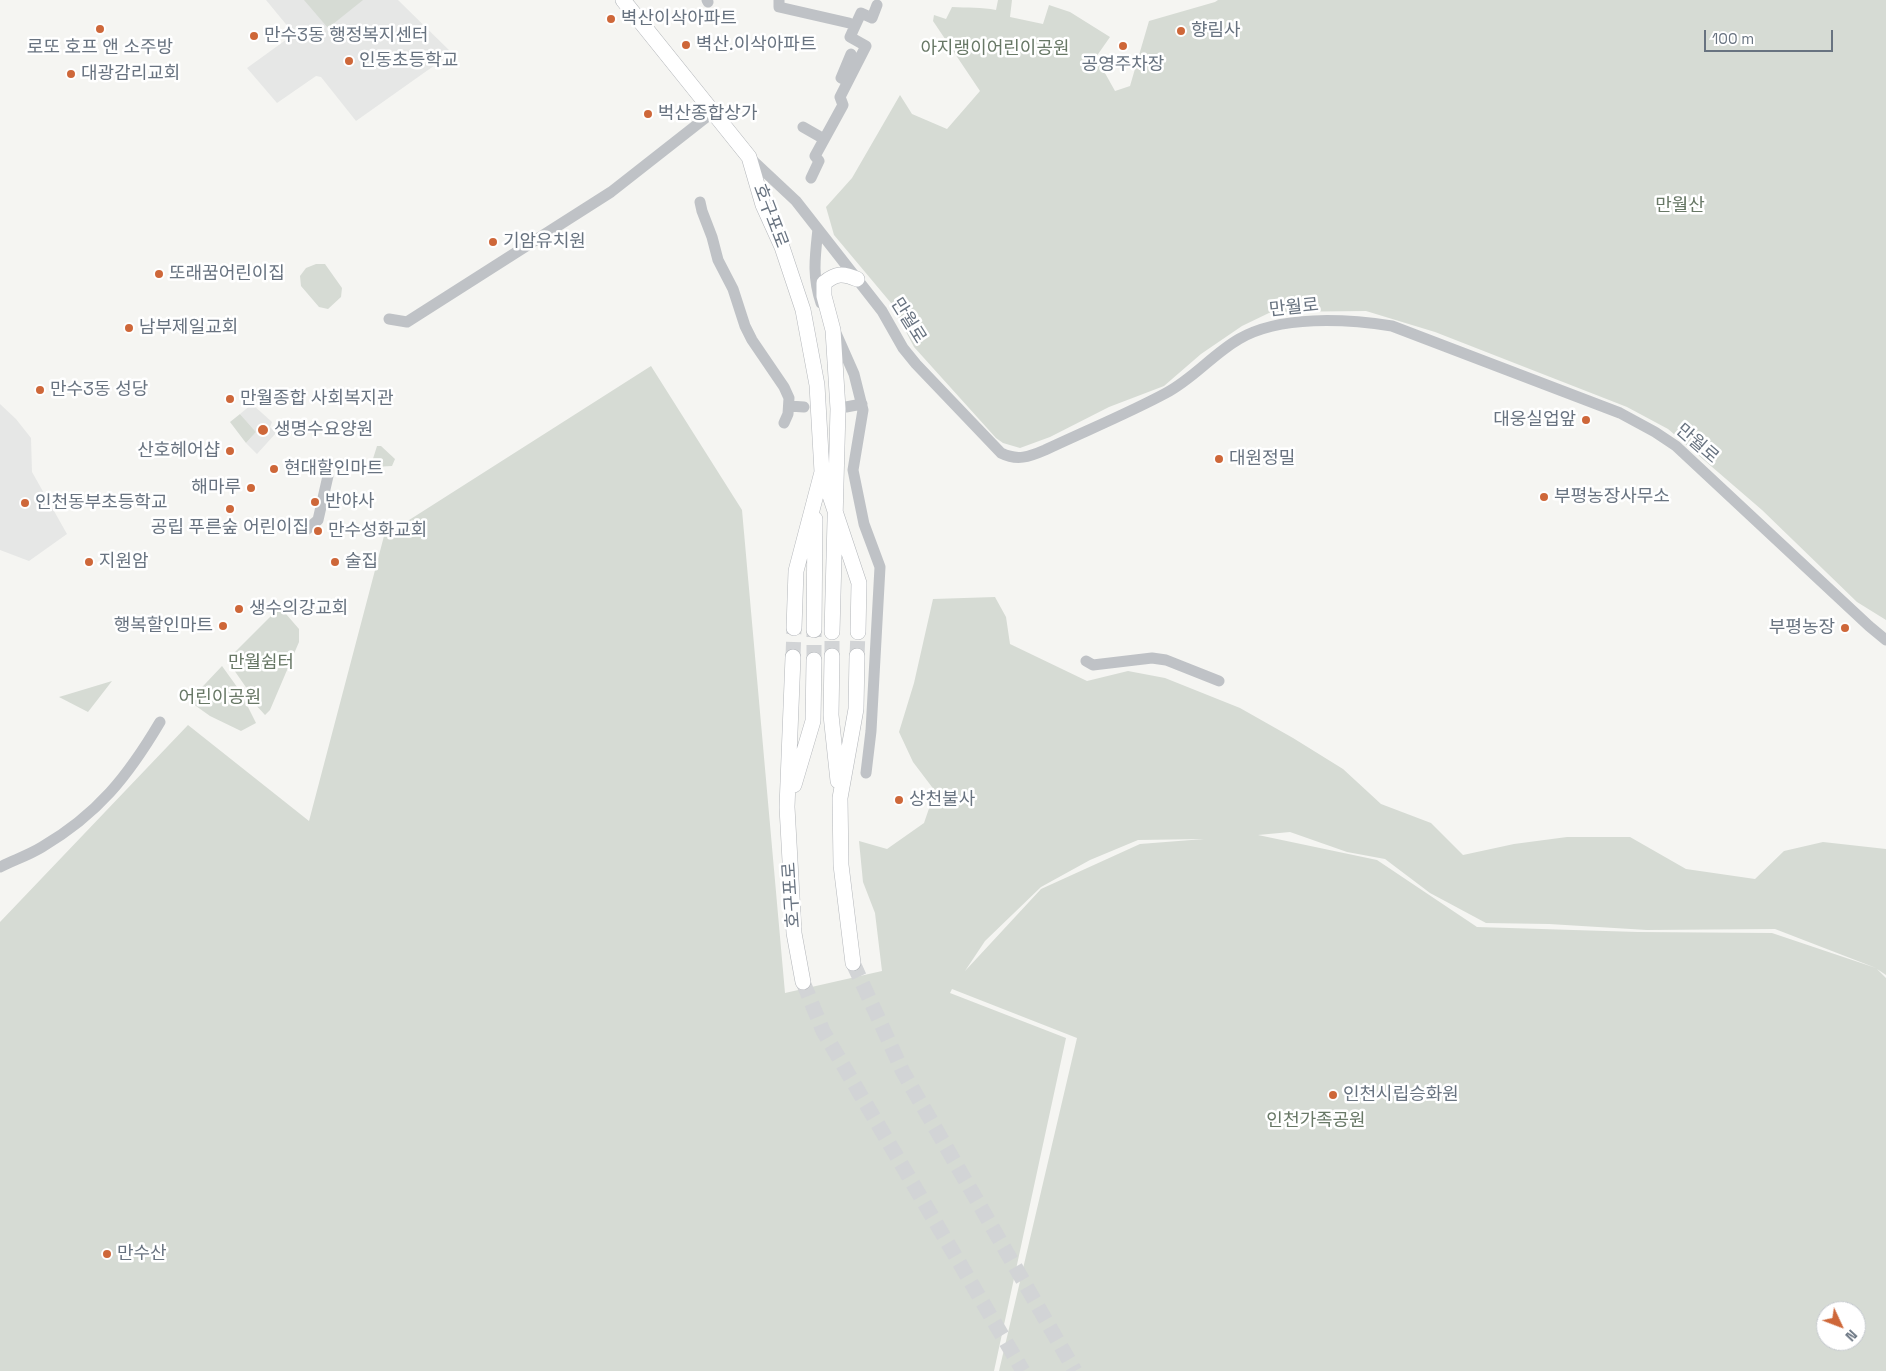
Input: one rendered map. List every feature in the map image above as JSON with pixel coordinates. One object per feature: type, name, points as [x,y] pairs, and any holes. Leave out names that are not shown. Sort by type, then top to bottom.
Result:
[{"type":"main road","name":"호구포로","points":[[623,0],[749,157],[763,205],[782,247],[803,310],[817,385],[822,472],[859,583],[858,632]]},
{"type":"main road","points":[[834,506],[838,409],[832,322],[824,296],[824,283],[830,278],[844,274],[857,279]]},
{"type":"main road","name":"호구포로","points":[[794,628],[796,571],[822,472]]},
{"type":"main road","name":"호구포로","points":[[814,630],[816,498]]},
{"type":"main road","name":"호구포로","points":[[832,632],[834,506]]},
{"type":"main road","points":[[832,656],[830,716],[840,798],[841,865],[853,963]]},
{"type":"main road","points":[[840,798],[856,709],[857,656]]},
{"type":"main road","name":"호구포로","points":[[793,657],[787,807],[794,933],[803,982]]},
{"type":"main road","name":"호구포로","points":[[787,807],[813,721],[814,660]]},
{"type":"street","points":[[779,0],[779,7],[849,23]]},
{"type":"street","points":[[811,178],[819,162],[815,156],[843,106],[840,96],[866,46],[850,37],[861,13],[872,18],[878,5]]},
{"type":"street","points":[[848,81],[841,78],[851,54]]},
{"type":"street","points":[[389,319],[407,322],[611,192],[712,112]]},
{"type":"street","points":[[803,127],[824,139]]},
{"type":"street","name":"만월로","points":[[749,157],[796,201],[882,311],[902,348],[1001,453],[1015,458],[1028,457],[1167,393],[1196,372],[1220,351],[1240,338],[1262,329],[1292,322],[1364,322],[1392,326],[1620,413],[1655,432],[1676,446],[1886,640]]},
{"type":"street","points":[[700,202],[718,260],[733,289],[745,326],[789,398],[788,414],[784,423]]},
{"type":"street","points":[[818,229],[814,270],[815,287],[823,309],[832,322],[854,374],[862,404],[863,410],[853,470],[864,524],[880,567],[871,731],[866,773]]},
{"type":"street","points":[[846,407],[862,404]]},
{"type":"street","points":[[788,406],[804,406]]},
{"type":"street","points":[[306,530],[318,520],[328,476]]},
{"type":"street","points":[[1086,661],[1093,665],[1152,658],[1166,660],[1219,681]]},
{"type":"street","points":[[0,867],[42,848],[82,820],[120,782],[133,766],[160,722]]},
{"type":"shaded area","name":"인동초등학교","points":[[266,0],[398,0],[452,53],[356,121],[321,77],[316,76],[277,103],[247,68],[294,34]]},
{"type":"shaded area","name":"인천동부초등학교","points":[[0,404],[16,419],[31,438],[32,472],[67,534],[29,561],[0,550]]},
{"type":"shaded area","name":"생명수요양원","points":[[252,404],[272,422],[270,427],[276,433],[257,454],[246,443],[256,432],[240,414]]},
{"type":"green space","points":[[304,0],[363,0],[328,28]]},
{"type":"green space","name":"만월산","points":[[998,0],[1012,0],[1010,17],[1043,24],[1049,5],[1070,12],[1110,37],[1096,57],[1115,91],[1130,86],[1149,21],[1218,0],[1886,0],[1886,620],[1857,602],[1762,510],[1668,429],[1627,407],[1435,332],[1366,311],[1271,312],[1242,326],[1201,354],[1164,386],[1109,407],[1050,437],[1020,448],[1003,443],[996,438],[914,347],[891,303],[834,235],[826,207],[852,178],[900,95],[912,114],[947,129],[980,91],[933,21],[934,15],[946,19],[952,7],[996,10]]},
{"type":"green space","points":[[316,264],[325,264],[342,288],[341,297],[328,309],[319,307],[301,286],[300,276],[306,268]]},
{"type":"green space","name":"인천가족공원","points":[[651,366],[742,510],[785,993],[882,971],[875,913],[863,882],[859,841],[887,849],[924,823],[935,791],[913,762],[899,732],[914,683],[933,599],[995,597],[1006,617],[1010,644],[1087,681],[1128,671],[1165,678],[1240,708],[1343,769],[1381,804],[1431,823],[1463,855],[1514,844],[1567,837],[1630,837],[1686,869],[1755,879],[1784,851],[1823,842],[1886,849],[1886,975],[1877,969],[1886,978],[1886,1371],[999,1371],[1077,1038],[952,989],[950,993],[1066,1038],[994,1371],[0,1371],[0,922],[188,725],[309,821],[384,536]],"holes":[[[1290,832],[1347,852],[1385,859],[1430,893],[1486,923],[1549,924],[1647,930],[1775,929],[1876,968],[1772,933],[1638,932],[1477,927],[1377,860],[1258,835]],[[1204,839],[1140,844],[1041,889],[965,971],[985,941],[1041,887],[1090,860],[1138,840]]]},
{"type":"green space","points":[[240,414],[256,432],[246,443],[230,422]]},
{"type":"green space","points":[[377,446],[381,446],[395,459],[392,466],[373,467],[371,465]]},
{"type":"green space","name":"만월쉼터","points":[[280,607],[299,629],[299,642],[270,710],[265,715],[255,704],[250,693],[227,660]]},
{"type":"green space","name":"어린이공원","points":[[222,666],[240,691],[256,723],[241,731],[210,716],[189,701]]},
{"type":"green space","points":[[112,681],[88,712],[59,697]]},
{"type":"tunnel","points":[[793,657],[794,628]]},
{"type":"tunnel","points":[[814,630],[814,660]]},
{"type":"tunnel","points":[[832,632],[832,656]]},
{"type":"tunnel","points":[[857,656],[858,632]]},
{"type":"tunnel","points":[[853,963],[903,1072],[1075,1371]]},
{"type":"tunnel","points":[[803,982],[823,1031],[1023,1371]]},
{"type":"place","name":"벽산이삭아파트","points":[[611,19]]},
{"type":"place","name":"로또 호프 앤 소주방","points":[[100,29]]},
{"type":"place","name":"향림사","points":[[1181,31]]},
{"type":"place","name":"만수3동 행정복지센터","points":[[254,36]]},
{"type":"place","name":"벽산.이삭아파트","points":[[686,45]]},
{"type":"place","name":"공영주차장","points":[[1123,46]]},
{"type":"place","name":"인동초등학교","points":[[349,61]]},
{"type":"place","name":"대광감리교회","points":[[71,74]]},
{"type":"place","name":"벅산종합상가","points":[[648,114]]},
{"type":"place","name":"기암유치원","points":[[493,242]]},
{"type":"place","name":"또래꿈어린이집","points":[[159,274]]},
{"type":"place","name":"남부제일교회","points":[[129,328]]},
{"type":"place","name":"만수3동 성당","points":[[40,390]]},
{"type":"place","name":"만월종합 사회복지관","points":[[230,399]]},
{"type":"place","name":"대웅실업앞","points":[[1586,420]]},
{"type":"place","name":"생명수요양원","points":[[263,430]]},
{"type":"place","name":"산호헤어샵","points":[[230,451]]},
{"type":"place","name":"대원정밀","points":[[1219,459]]},
{"type":"place","name":"현대할인마트","points":[[274,469]]},
{"type":"place","name":"해마루","points":[[251,488]]},
{"type":"place","name":"부평농장사무소","points":[[1544,497]]},
{"type":"place","name":"반야사","points":[[315,502]]},
{"type":"place","name":"인천동부초등학교","points":[[25,503]]},
{"type":"place","name":"공립 푸른숲 어린이집","points":[[230,509]]},
{"type":"place","name":"만수성화교회","points":[[318,531]]},
{"type":"place","name":"지원암","points":[[89,562]]},
{"type":"place","name":"술집","points":[[335,562]]},
{"type":"place","name":"생수의강교회","points":[[239,609]]},
{"type":"place","name":"행복할인마트","points":[[223,626]]},
{"type":"place","name":"부평농장","points":[[1845,628]]},
{"type":"place","name":"상천불사","points":[[899,800]]},
{"type":"place","name":"인천시립승화원","points":[[1333,1095]]},
{"type":"place","name":"만수산","points":[[107,1254]]},
{"type":"park label","name":"아지랭이어린이공원","points":[[995,49]]}]
